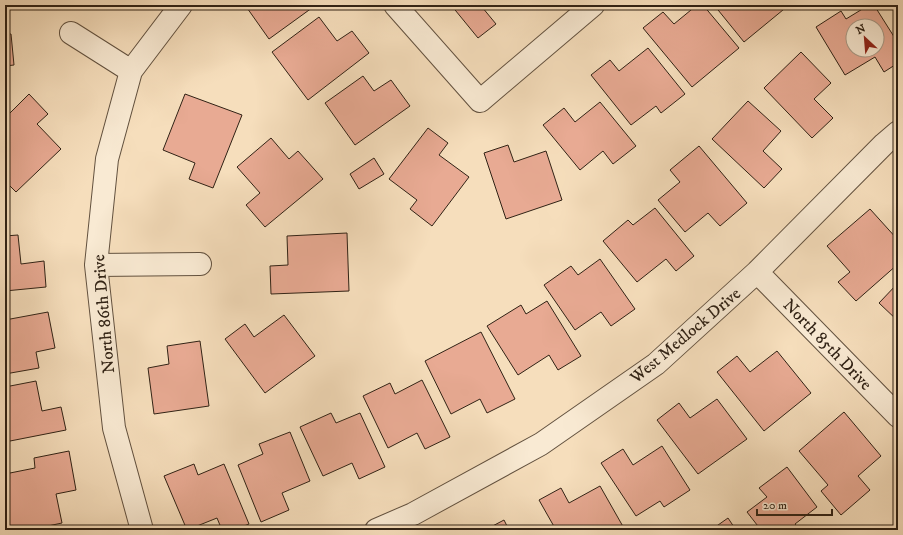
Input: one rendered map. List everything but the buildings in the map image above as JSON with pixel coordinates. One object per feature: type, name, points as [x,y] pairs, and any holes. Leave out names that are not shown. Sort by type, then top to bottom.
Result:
[{"type":"street","points":[[71,33],[130,72],[181,5]]},
{"type":"street","points":[[395,5],[480,101],[593,5]]},
{"type":"street","name":"North 86th Drive","points":[[130,72],[108,159],[96,265],[114,428],[142,530]]},
{"type":"street","name":"West Medlock Drive","points":[[376,530],[413,514],[541,444],[656,364],[757,272],[884,144],[898,132]]},
{"type":"street","points":[[96,265],[200,264]]},
{"type":"street","name":"North 85th Drive","points":[[757,272],[898,416]]}]
